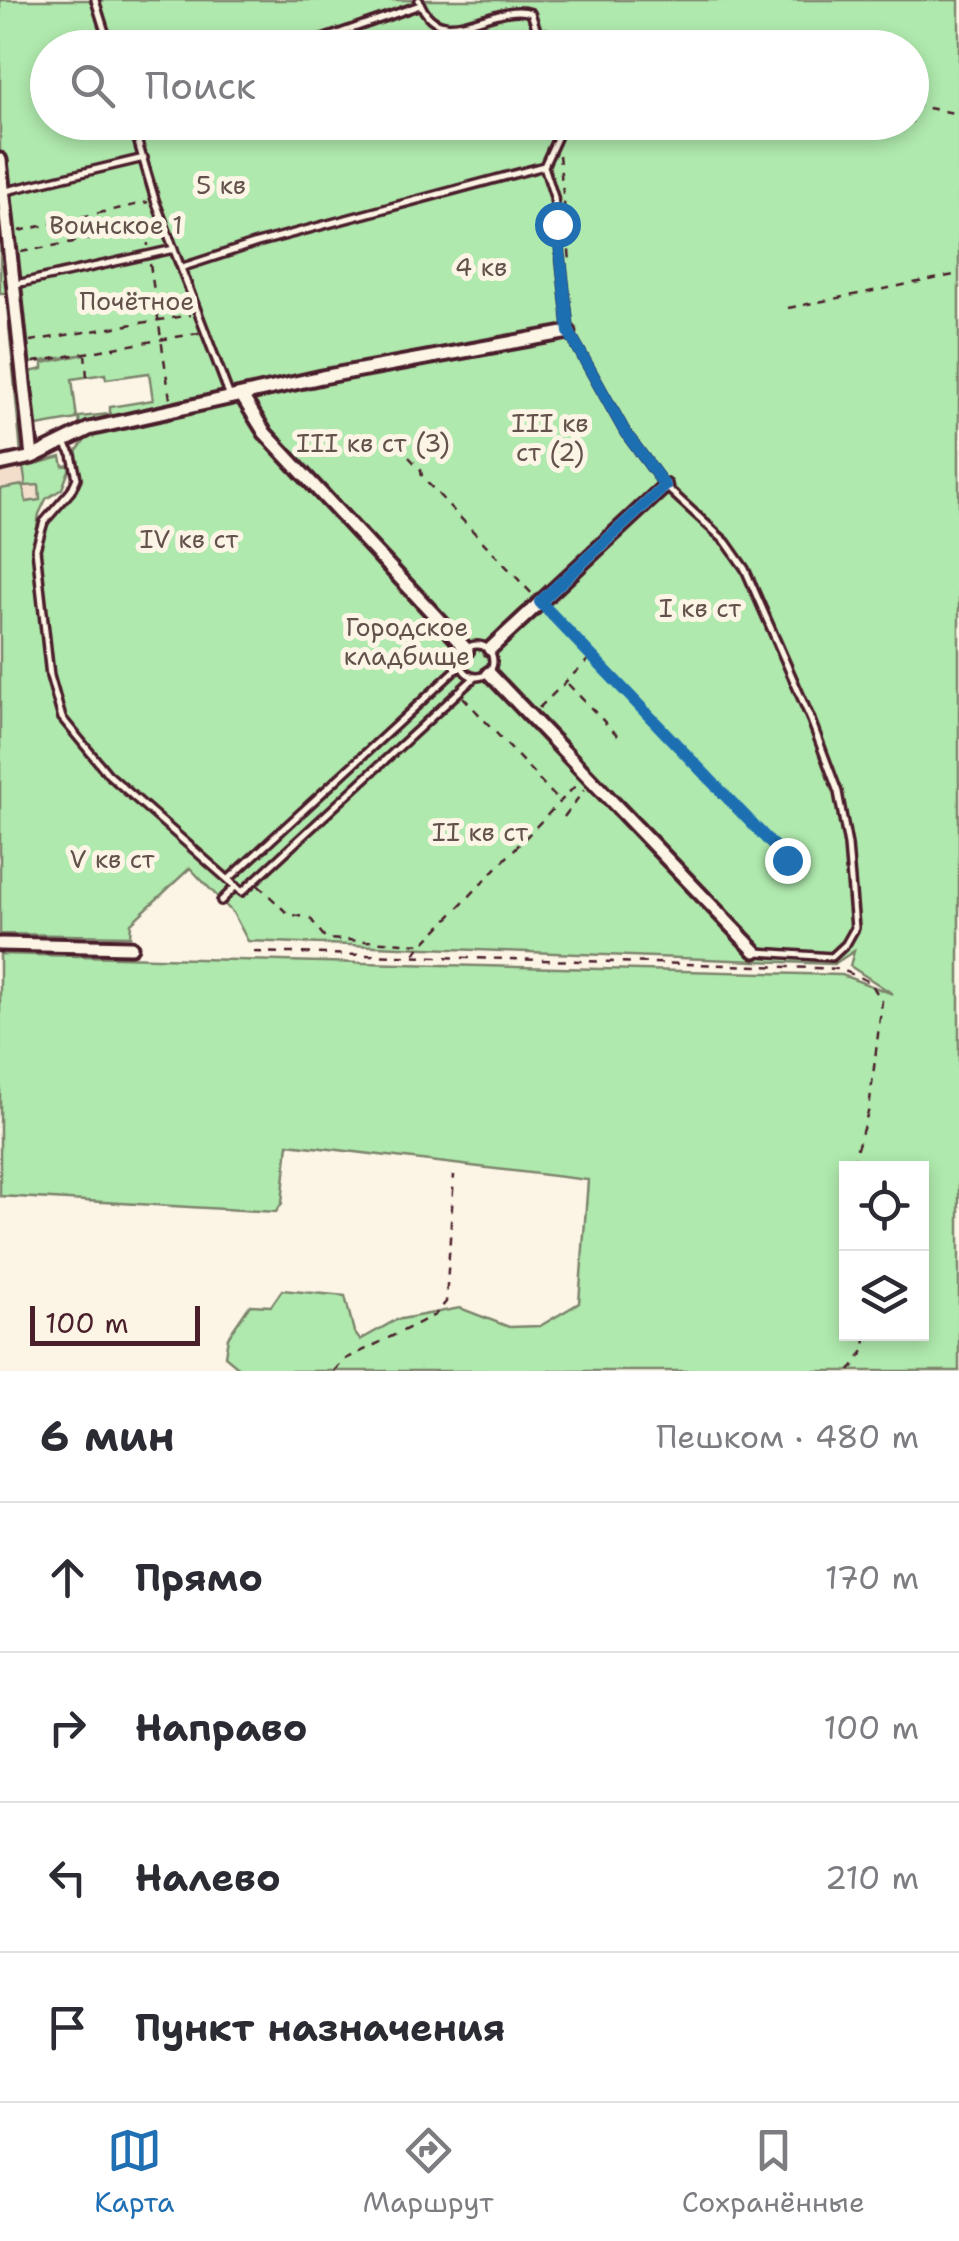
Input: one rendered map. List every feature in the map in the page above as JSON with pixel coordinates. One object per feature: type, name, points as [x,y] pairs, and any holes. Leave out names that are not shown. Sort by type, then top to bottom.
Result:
[{"type":"street","points":[[0,160],[32,456]]},
{"type":"street","points":[[0,464],[32,456],[89,429],[385,365],[569,332]]},
{"type":"street","points":[[236,397],[466,650]]},
{"type":"street","points":[[490,649],[665,486]]},
{"type":"street","points":[[488,672],[756,952]]},
{"type":"street","points":[[0,944],[131,947]]},
{"type":"lane","points":[[95,0],[104,30]]},
{"type":"lane","points":[[345,30],[420,2],[434,20],[448,24],[463,23],[507,5],[519,6],[531,12],[540,30]]},
{"type":"lane","points":[[138,140],[155,200],[205,332],[236,397]]},
{"type":"lane","points":[[556,140],[544,166],[554,197],[569,332],[625,432],[665,486],[726,542],[745,568],[838,792],[848,845],[855,928],[832,957],[756,952]]},
{"type":"lane","points":[[2,192],[144,158]]},
{"type":"lane","points":[[182,267],[544,166]]},
{"type":"lane","points":[[12,285],[174,249]]},
{"type":"lane","points":[[64,442],[72,454],[77,478],[44,522],[36,549],[50,676],[62,718],[108,774],[242,892],[458,692],[488,672],[493,664],[490,649],[480,644],[466,650],[460,665],[230,878]]},
{"type":"lane","points":[[460,665],[474,678]]},
{"type":"lane","points":[[221,900],[236,886]]},
{"type":"path","points":[[539,26],[554,30]]},
{"type":"path","points":[[929,108],[959,114]]},
{"type":"path","points":[[8,233],[155,200]]},
{"type":"path","points":[[10,254],[164,224]]},
{"type":"path","points":[[147,228],[172,411]]},
{"type":"path","points":[[788,308],[959,274]]},
{"type":"path","points":[[18,343],[198,313]]},
{"type":"path","points":[[21,364],[205,332]]},
{"type":"path","points":[[85,354],[88,377]]},
{"type":"path","points":[[409,457],[422,470],[422,477],[570,630],[570,635],[787,860]]},
{"type":"path","points":[[530,716],[593,655]]},
{"type":"path","points":[[566,682],[622,740]]},
{"type":"path","points":[[458,692],[560,802]]},
{"type":"path","points":[[413,955],[560,802],[589,779]]},
{"type":"path","points":[[564,817],[589,779]]},
{"type":"path","points":[[254,881],[288,914],[310,918],[326,939],[423,944]]},
{"type":"path","points":[[254,952],[840,969],[870,982],[882,1001],[869,1109],[853,1161]]},
{"type":"path","points":[[334,1371],[344,1360],[436,1314],[446,1302],[454,1175]]},
{"type":"path","points":[[850,1371],[864,1352],[866,1341]]},
{"type":"shaded area","points":[[23,467],[26,486],[39,485],[41,500],[26,503],[0,492],[0,471]]},
{"type":"green space","points":[[0,0],[959,0],[959,1371],[243,1371],[225,1356],[228,1337],[250,1305],[271,1306],[282,1290],[345,1296],[354,1332],[360,1340],[396,1320],[460,1308],[509,1327],[540,1326],[579,1303],[588,1180],[288,1144],[282,1203],[276,1212],[0,1196],[0,954],[842,975],[893,994],[850,966],[854,951],[834,964],[248,941],[233,913],[190,868],[131,923],[130,936],[0,934],[0,489],[23,485],[26,502],[40,500],[39,485],[26,486],[23,467],[61,457],[63,466],[71,465],[62,489],[46,499],[39,514],[34,549],[45,526],[75,490],[80,477],[75,453],[90,434],[88,424],[80,425],[79,417],[110,414],[110,407],[153,400],[149,373],[72,379],[77,419],[37,426],[33,424],[25,373],[43,369],[43,363],[85,354],[18,365],[26,448],[21,453],[6,293],[0,293]]},
{"type":"route","points":[[557,224],[569,332],[625,432],[665,486],[540,602],[787,860]]},
{"type":"park label","name":"5 кв","points":[[221,185]]},
{"type":"park label","name":"Воинское 1","points":[[116,225]]},
{"type":"park label","name":"4 кв","points":[[481,267]]},
{"type":"park label","name":"Почётное","points":[[137,301]]},
{"type":"park label","name":"III кв ст (2)","points":[[550,438]]},
{"type":"park label","name":"III кв ст (3)","points":[[373,443]]},
{"type":"park label","name":"IV кв ст","points":[[189,539]]},
{"type":"park label","name":"I кв ст","points":[[700,608]]},
{"type":"park label","name":"Городское кладбище","points":[[407,642]]},
{"type":"park label","name":"II кв ст","points":[[480,832]]},
{"type":"park label","name":"V кв ст","points":[[112,859]]}]
